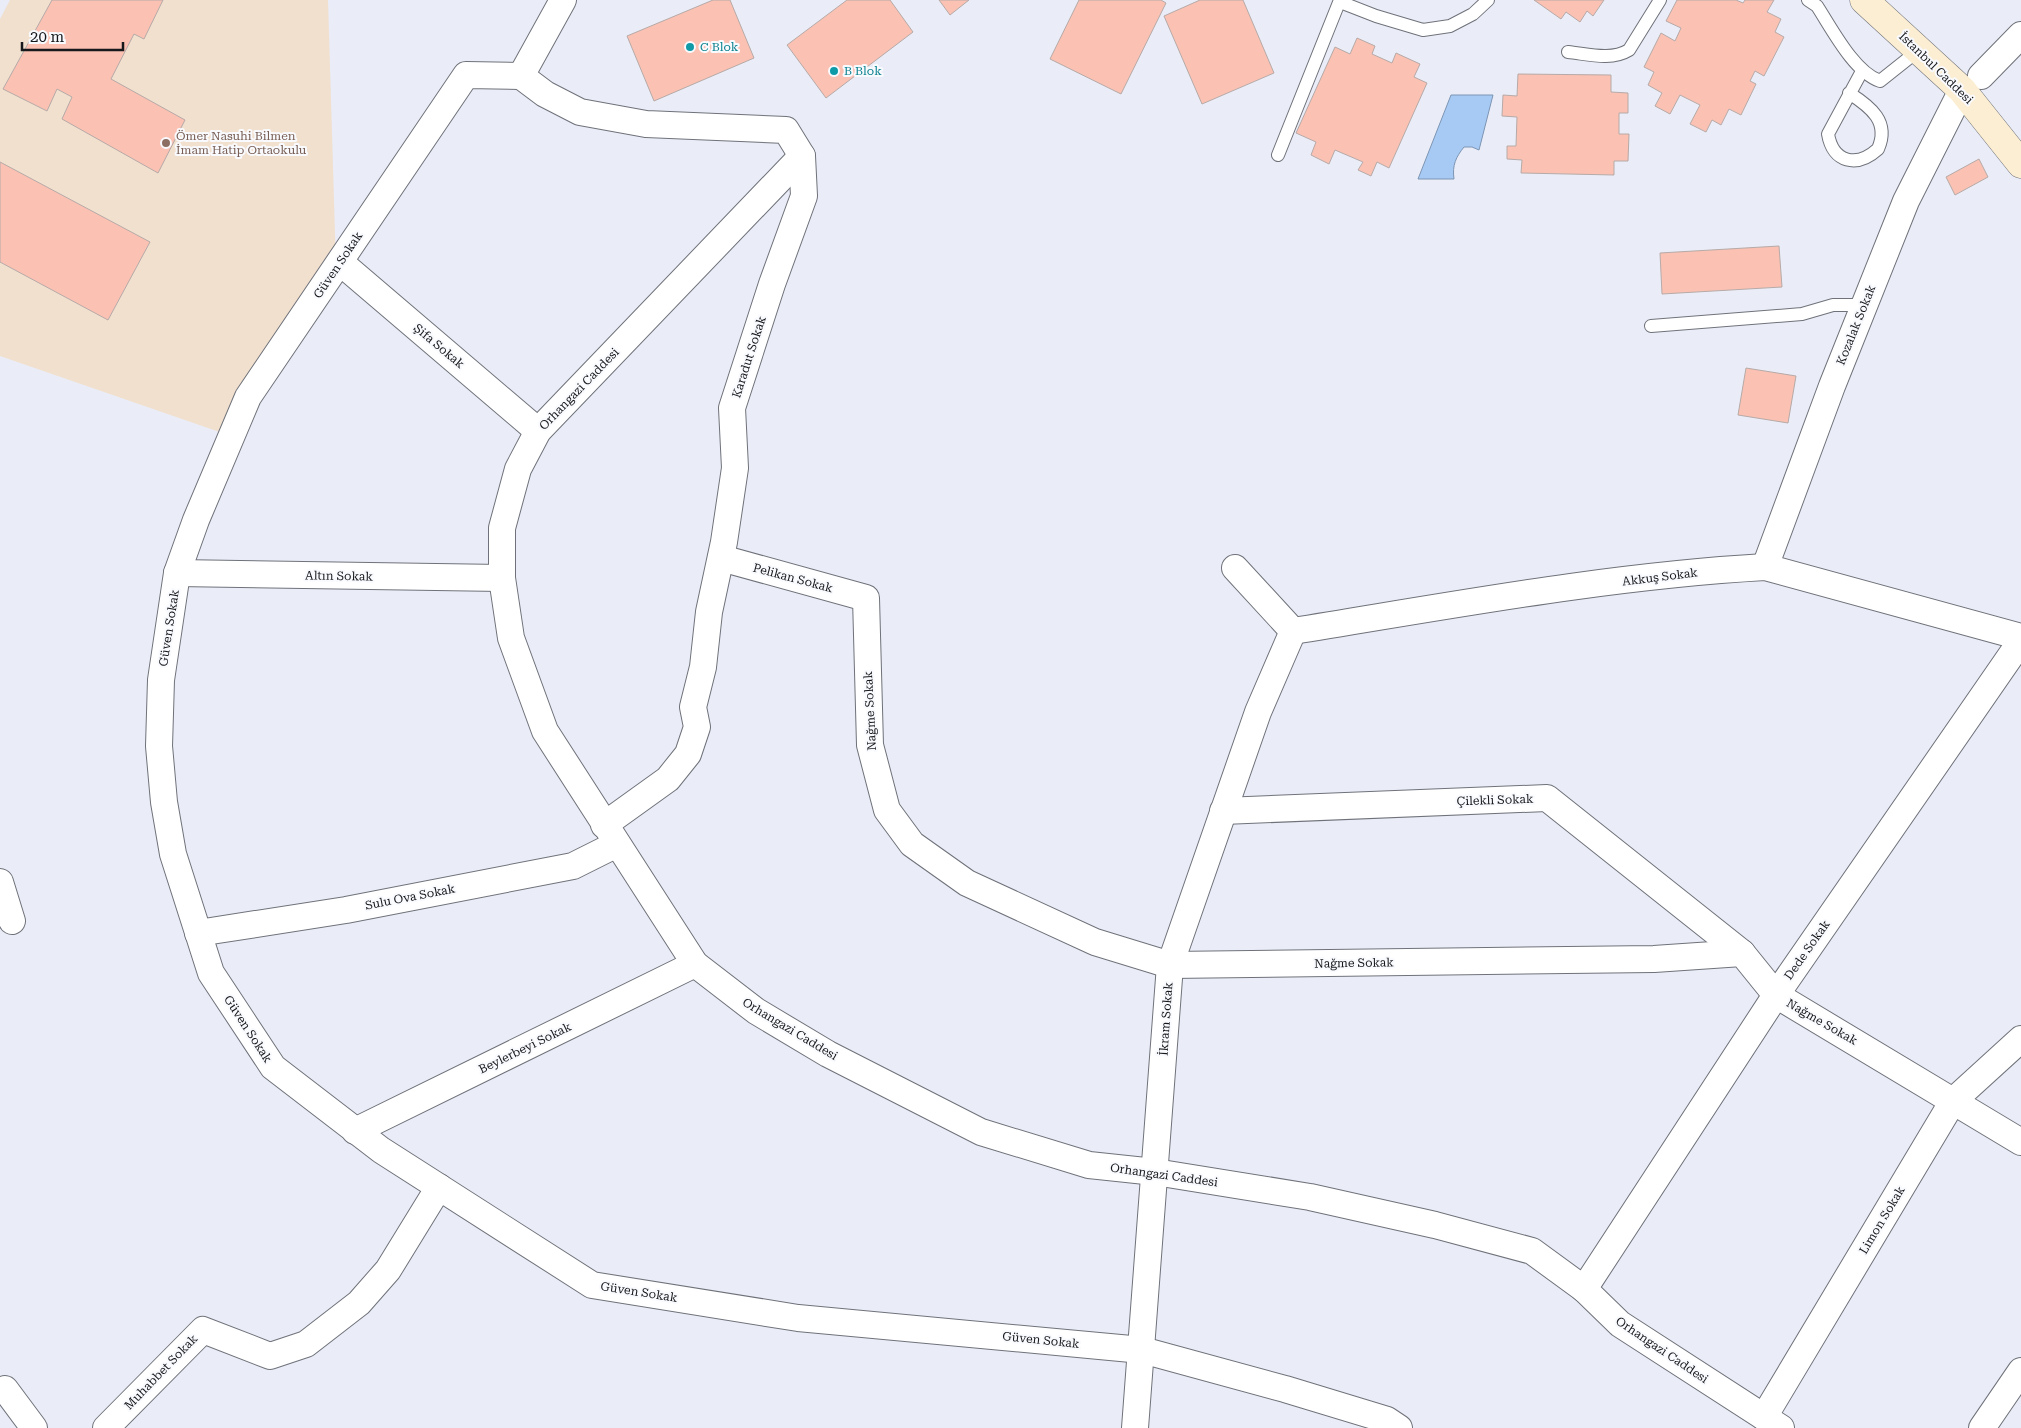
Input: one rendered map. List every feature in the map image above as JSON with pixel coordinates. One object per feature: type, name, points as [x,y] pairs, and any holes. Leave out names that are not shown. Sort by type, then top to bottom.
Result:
[{"type":"street","points":[[521,76],[563,0]]},
{"type":"street","name":"İstanbul Caddesi","points":[[1864,0],[1919,50],[1972,83],[2021,164]]},
{"type":"street","name":"Kozalak Sokak","points":[[1766,567],[1864,305],[1906,202],[1972,83],[2021,35]]},
{"type":"street","name":"Güven Sokak","points":[[521,76],[466,75],[248,397],[196,520],[177,573],[161,680],[159,746],[164,802],[173,854],[211,973],[273,1067],[355,1131],[592,1285],[798,1318],[1142,1350],[1285,1389],[1387,1420],[1399,1428]]},
{"type":"street","name":"Karadut Sokak","points":[[521,76],[545,94],[580,112],[646,124],[786,130],[802,156],[804,196],[772,284],[732,408],[735,468],[721,558],[709,612],[703,667],[693,707],[698,727],[688,754],[668,779],[611,834]]},
{"type":"street","name":"Orhangazi Caddesi","points":[[802,156],[538,431],[518,468],[502,528],[502,578],[511,638],[545,731],[694,964],[756,1011],[828,1054],[981,1132],[1089,1165],[1155,1172],[1310,1197],[1435,1225],[1532,1251],[1584,1289],[1620,1324],[1772,1422]]},
{"type":"street","name":"Şifa Sokak","points":[[340,262],[538,431]]},
{"type":"street","name":"Pelikan Sokak","points":[[721,558],[866,598]]},
{"type":"street","name":"Akkuş Sokak","points":[[1293,631],[1524,594],[1726,569],[1766,567],[2021,637]]},
{"type":"street","points":[[1236,568],[1293,631]]},
{"type":"street","name":"Altın Sokak","points":[[177,573],[502,578]]},
{"type":"street","name":"Nağme Sokak","points":[[866,598],[870,745],[888,810],[912,844],[967,883],[1094,942],[1170,965],[1645,960],[1742,953],[1776,995],[2021,1142]]},
{"type":"street","name":"İkram Sokak","points":[[1135,1428],[1170,965],[1258,712],[1293,631]]},
{"type":"street","name":"Dede Sokak","points":[[1584,1289],[1776,995],[2021,641]]},
{"type":"street","name":"Çilekli Sokak","points":[[1223,811],[1547,798],[1742,953]]},
{"type":"street","name":"Sulu Ova Sokak","points":[[198,933],[346,910],[573,866],[611,834]]},
{"type":"street","points":[[0,882],[12,921]]},
{"type":"street","name":"Beylerbeyi Sokak","points":[[355,1131],[694,964]]},
{"type":"street","name":"Limon Sokak","points":[[1772,1422],[1953,1101],[2021,1039]]},
{"type":"street","name":"Muhabbet Sokak","points":[[106,1428],[203,1330],[270,1356],[306,1344],[365,1296],[388,1270],[439,1187]]},
{"type":"street","points":[[1982,1428],[2021,1371]]},
{"type":"street","points":[[5,1389],[34,1428]]},
{"type":"lane","points":[[1278,155],[1340,1],[1376,16],[1423,30],[1450,26],[1473,14],[1488,0]]},
{"type":"lane","points":[[1568,52],[1609,56],[1622,54],[1634,45],[1660,0]]},
{"type":"lane","points":[[1808,0],[1817,6],[1862,71],[1880,81],[1919,50]]},
{"type":"lane","points":[[1849,94],[1868,106],[1880,120],[1883,130],[1878,149],[1861,160],[1850,160],[1833,151],[1828,134],[1849,94],[1862,71]]},
{"type":"lane","points":[[1651,326],[1802,314],[1834,305],[1864,305]]},
{"type":"shaded area","name":"Ömer Nasuhi Bilmen İmam Hatip Ortaokulu","points":[[10,0],[328,0],[336,267],[234,437],[0,356],[0,19]]},
{"type":"water","points":[[1451,95],[1493,95],[1479,150],[1472,147],[1464,147],[1455,162],[1454,179],[1418,179]]},
{"type":"building","points":[[52,0],[163,0],[144,39],[134,34],[111,79],[185,120],[158,173],[62,119],[72,97],[57,89],[47,111],[3,89]]},
{"type":"building","name":"C Blok","points":[[713,0],[730,0],[754,58],[654,101],[627,36]]},
{"type":"building","name":"B Blok","points":[[847,0],[890,0],[913,32],[826,98],[787,45]]},
{"type":"building","points":[[939,0],[969,0],[950,15]]},
{"type":"building","points":[[1079,0],[1161,0],[1166,3],[1121,94],[1050,59]]},
{"type":"building","points":[[1200,0],[1243,0],[1274,73],[1202,104],[1164,16]]},
{"type":"building","points":[[1534,0],[1604,0],[1593,16],[1587,11],[1580,22],[1566,12],[1561,19]]},
{"type":"building","points":[[1677,0],[1736,0],[1743,3],[1745,0],[1774,0],[1767,12],[1781,19],[1775,32],[1784,37],[1764,76],[1755,71],[1750,81],[1756,84],[1741,115],[1729,109],[1721,125],[1712,120],[1706,132],[1690,124],[1700,105],[1680,95],[1670,114],[1655,106],[1662,93],[1648,85],[1654,72],[1644,67],[1661,33],[1675,41],[1681,28],[1666,21]]},
{"type":"building","points":[[1357,38],[1375,46],[1372,54],[1392,63],[1396,53],[1420,64],[1414,77],[1427,83],[1389,168],[1377,162],[1371,176],[1358,170],[1363,162],[1335,150],[1329,164],[1311,155],[1316,142],[1296,133],[1335,47],[1350,54]]},
{"type":"building","points":[[1518,74],[1611,75],[1611,92],[1628,93],[1628,113],[1619,113],[1619,134],[1629,134],[1628,161],[1614,161],[1614,175],[1521,173],[1522,160],[1507,159],[1507,146],[1516,146],[1517,117],[1502,116],[1503,95],[1517,96]]},
{"type":"building","points":[[1979,159],[1988,177],[1955,195],[1946,177]]},
{"type":"building","points":[[0,162],[150,242],[108,320],[0,262]]},
{"type":"building","points":[[1779,246],[1782,287],[1662,294],[1660,253]]},
{"type":"building","points":[[1746,368],[1796,376],[1788,423],[1738,415]]},
{"type":"place","name":"C Blok","points":[[690,47]]},
{"type":"place","name":"B Blok","points":[[834,71]]},
{"type":"place","name":"Ömer Nasuhi Bilmen İmam Hatip Ortaokulu","points":[[166,143]]}]
